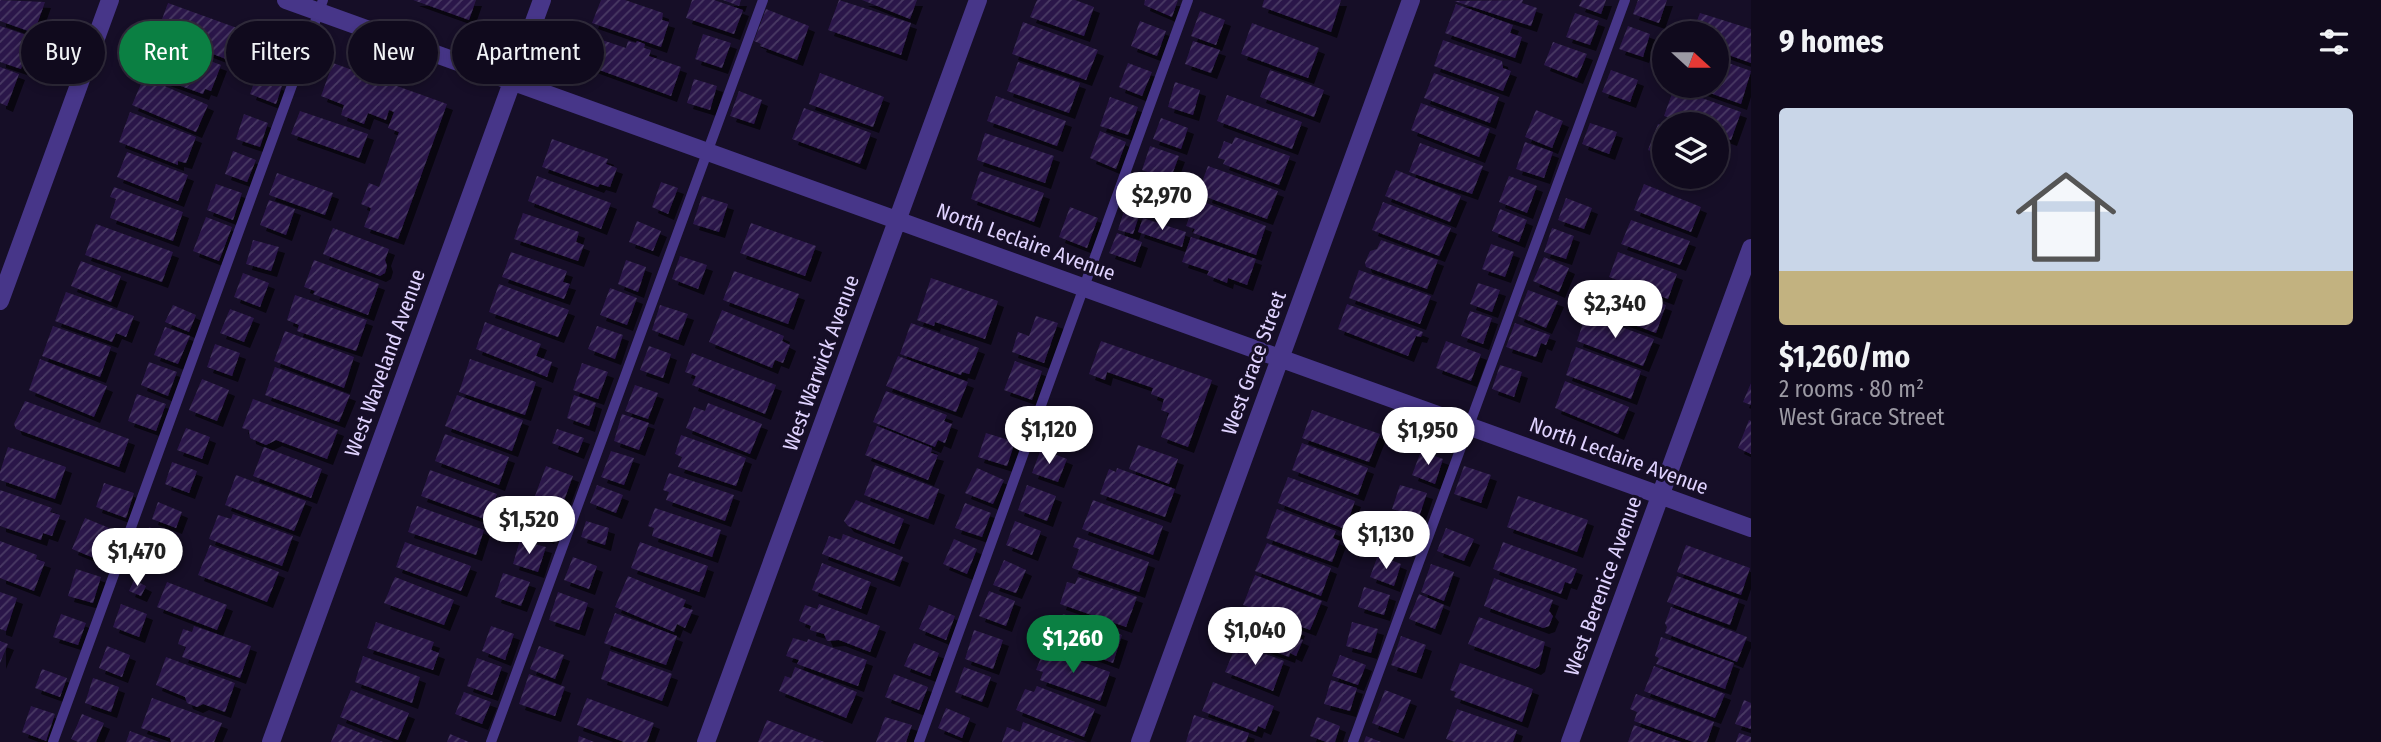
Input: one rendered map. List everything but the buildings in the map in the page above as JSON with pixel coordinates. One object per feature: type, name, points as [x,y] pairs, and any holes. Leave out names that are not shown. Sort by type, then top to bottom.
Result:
[{"type":"street","points":[[0,301],[110,0]]},
{"type":"street","name":"North Leclaire Avenue","points":[[286,0],[321,6],[452,58]]},
{"type":"street","name":"West Waveland Avenue","points":[[534,21],[542,0]]},
{"type":"street","name":"West Warwick Avenue","points":[[706,742],[978,0]]},
{"type":"street","name":"West Grace Street","points":[[1140,742],[1411,0]]},
{"type":"street","name":"West Waveland Avenue","points":[[271,742],[511,84]]},
{"type":"street","name":"North Leclaire Avenue","points":[[518,84],[1751,528]]},
{"type":"street","name":"West Berenice Avenue","points":[[1570,742],[1751,247]]},
{"type":"lane","points":[[491,742],[763,0]]},
{"type":"lane","points":[[919,742],[1188,0]]},
{"type":"lane","points":[[1353,742],[1625,0]]},
{"type":"lane","points":[[53,742],[321,6]]}]
